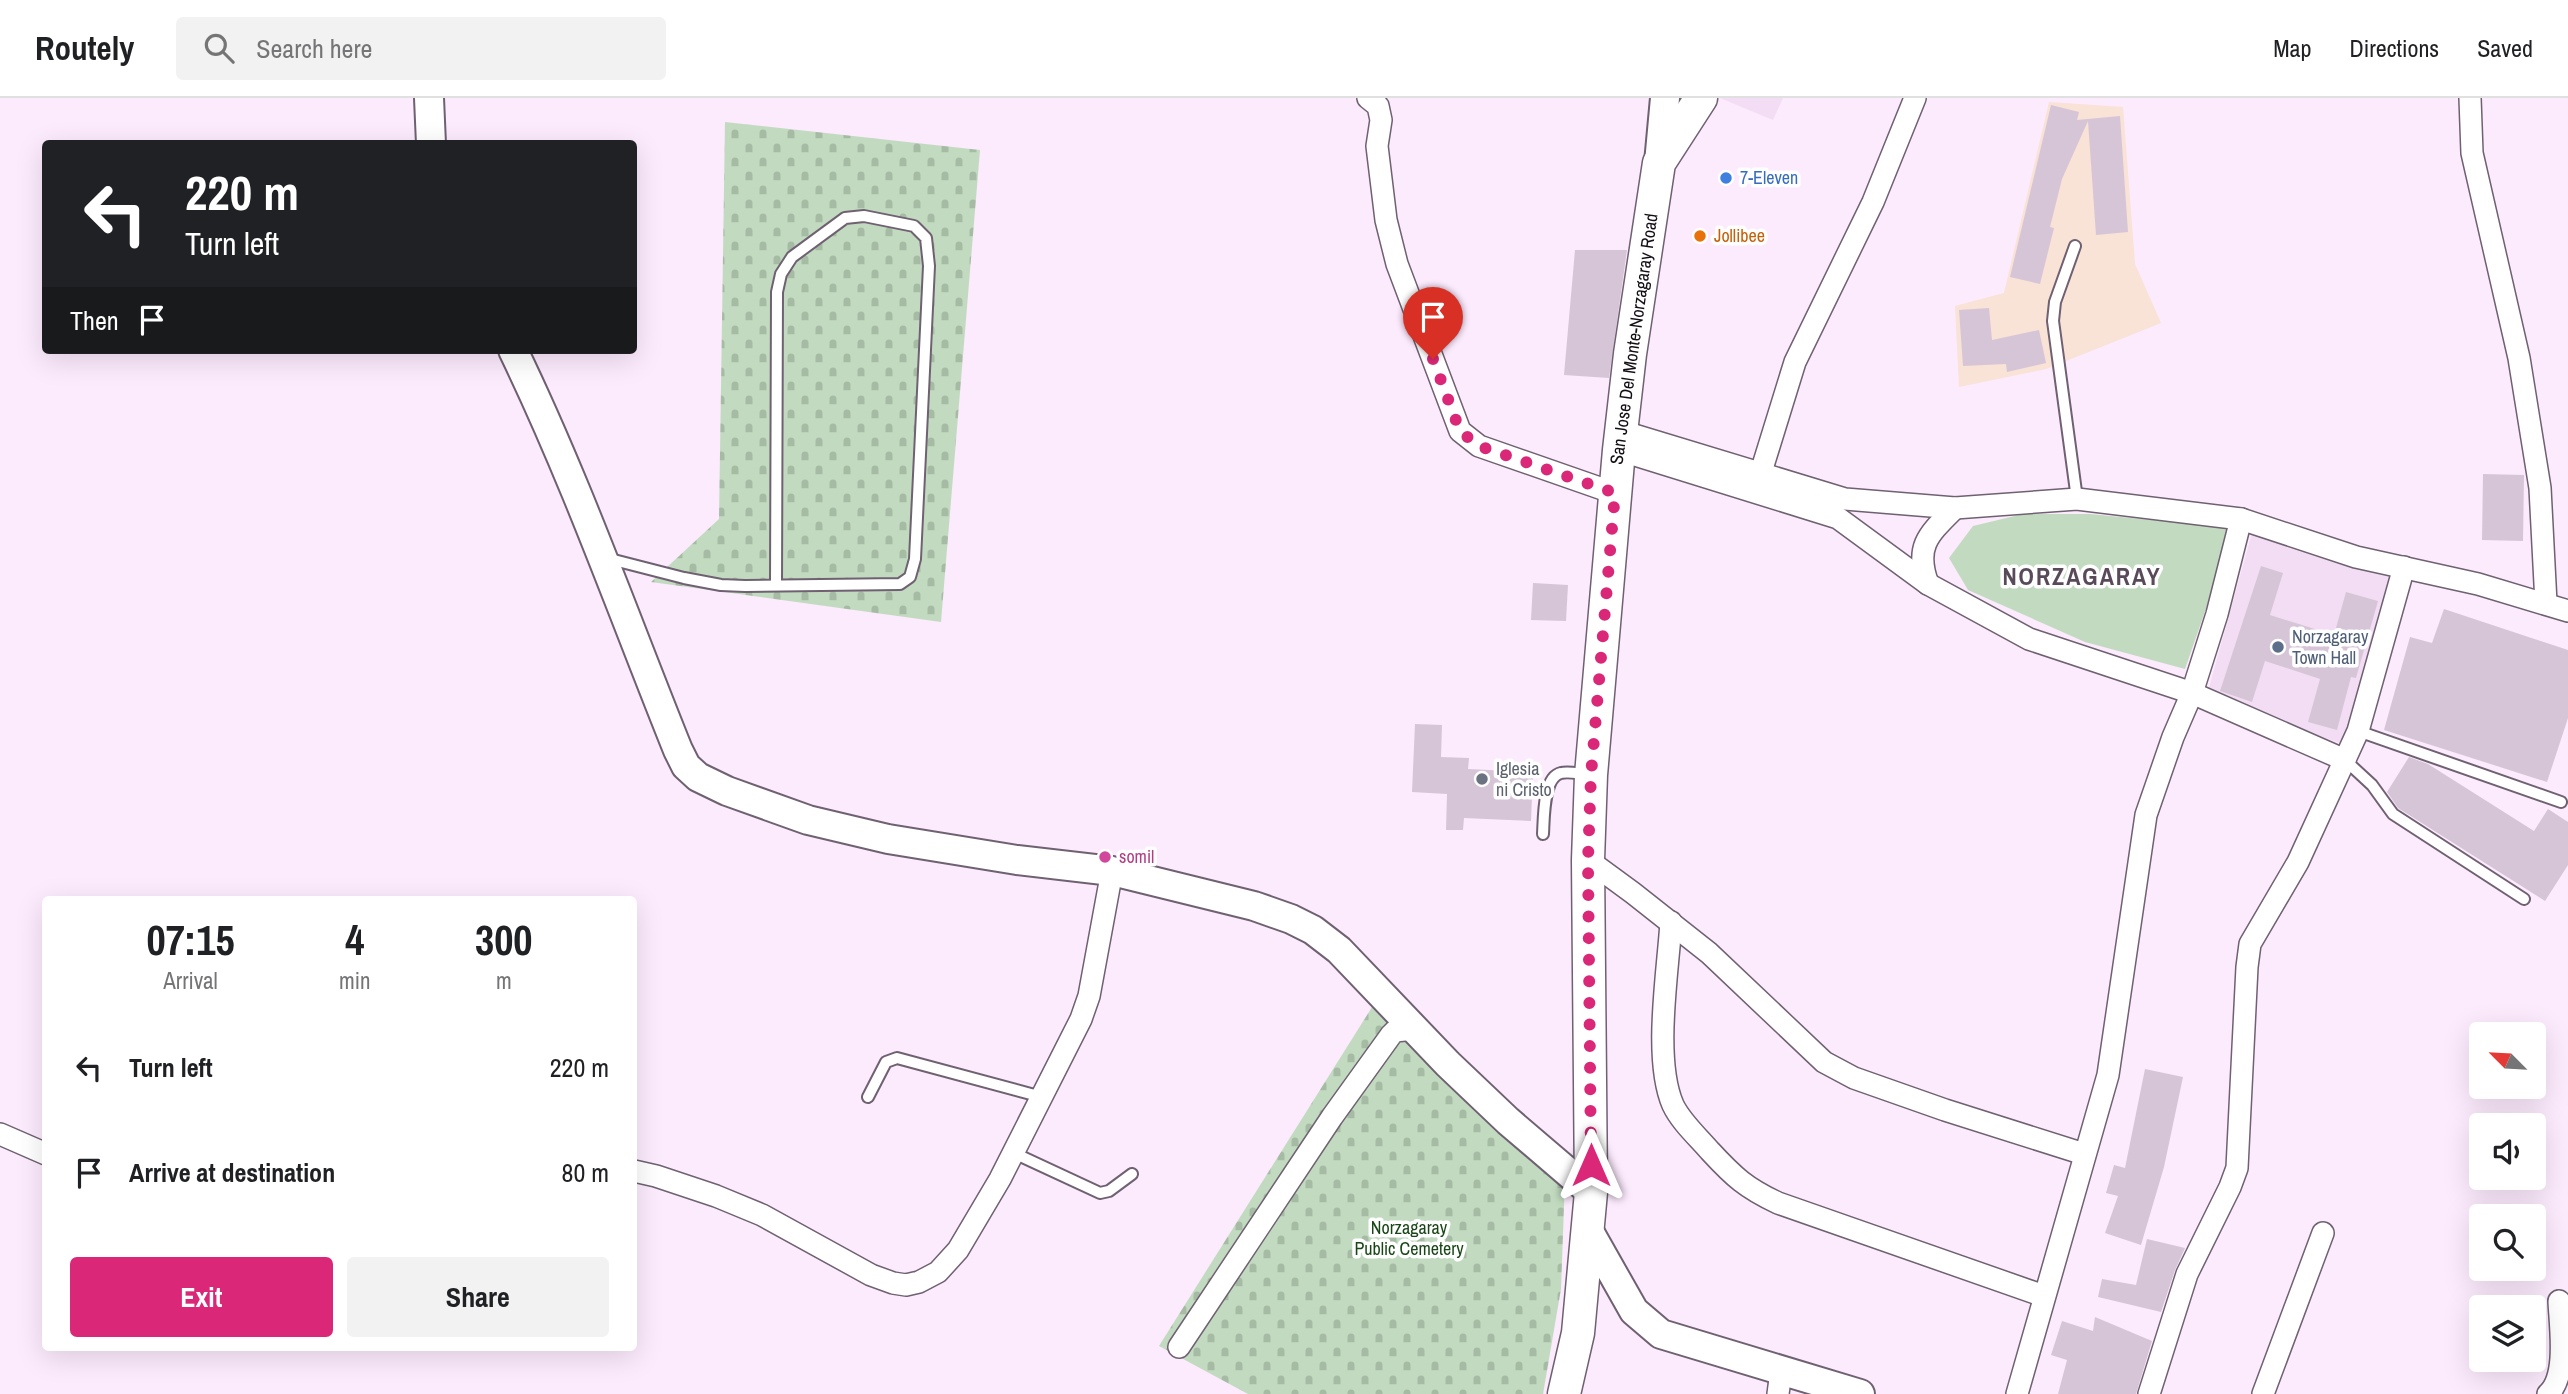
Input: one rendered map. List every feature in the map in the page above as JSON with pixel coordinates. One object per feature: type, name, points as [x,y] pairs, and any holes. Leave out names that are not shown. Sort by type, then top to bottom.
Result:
[{"type":"main road","points":[[1659,163],[1702,98]]},
{"type":"main road","name":"San Jose Del Monte-Norzagaray Road","points":[[1564,1394],[1578,1333],[1591,1192],[1588,860],[1591,775],[1620,440],[1659,163]]},
{"type":"street","points":[[429,98],[432,140]]},
{"type":"street","points":[[1368,98],[1378,106],[1381,120],[1377,146],[1385,220],[1397,264],[1460,431],[1479,446],[1615,493]]},
{"type":"street","points":[[1659,163],[1665,98]]},
{"type":"street","points":[[1761,472],[1795,362],[1873,202],[1915,98]]},
{"type":"street","points":[[2470,98],[2472,153],[2519,358],[2540,488],[2546,603]]},
{"type":"street","points":[[515,354],[604,557],[678,750],[686,766],[698,777],[759,804],[808,820],[888,839],[1017,860],[1112,871],[1254,906],[1291,919],[1313,930],[1339,950],[1414,1029],[1508,1121],[1591,1192]]},
{"type":"street","points":[[1620,440],[1761,472],[1845,499],[1955,508],[2077,499],[2241,519],[2356,557],[2546,603],[2568,611]]},
{"type":"street","points":[[1620,440],[1838,518],[1928,584],[2029,639],[2192,693],[2345,760]]},
{"type":"street","points":[[1928,584],[1921,557],[1928,535],[1955,508]]},
{"type":"street","points":[[2017,1394],[2108,1075],[2114,1048],[2140,839],[2146,815],[2173,737],[2192,693],[2217,614],[2241,519]]},
{"type":"street","points":[[2149,1394],[2187,1274],[2237,1168],[2250,944],[2298,862],[2358,731],[2404,567]]},
{"type":"street","points":[[1588,860],[1709,953],[1771,1015],[1824,1062],[1854,1078],[1932,1106],[2084,1154]]},
{"type":"street","points":[[637,1172],[704,1192],[762,1214],[871,1275],[893,1283],[906,1285],[938,1272],[958,1250],[1014,1153],[1081,1018],[1089,996],[1112,871]]},
{"type":"street","points":[[1671,922],[1664,1056],[1673,1105],[1684,1122],[1737,1180],[1778,1203],[2044,1296]]},
{"type":"street","points":[[1179,1347],[1332,1117],[1391,1035],[1395,1031],[1414,1029]]},
{"type":"street","points":[[0,1134],[42,1152]]},
{"type":"street","points":[[1587,1228],[1634,1311],[1661,1334],[1779,1382],[1860,1394]]},
{"type":"street","points":[[2263,1394],[2323,1233]]},
{"type":"street","points":[[2548,1394],[2555,1388],[2561,1372],[2559,1301]]},
{"type":"lane","points":[[604,557],[721,585],[776,585],[900,584],[910,577],[915,559],[929,266],[926,238],[914,226],[864,216],[845,218],[792,257],[781,274],[777,292],[776,585]]},
{"type":"lane","points":[[2075,246],[2055,302],[2053,321],[2077,499]]},
{"type":"lane","points":[[2358,731],[2561,802]]},
{"type":"lane","points":[[2345,760],[2372,785],[2393,814],[2524,899]]},
{"type":"lane","points":[[1543,834],[1547,789],[1551,779],[1560,773],[1591,775]]},
{"type":"lane","points":[[868,1097],[886,1062],[897,1058],[1042,1097]]},
{"type":"lane","points":[[1014,1153],[1100,1193],[1109,1191],[1132,1174]]},
{"type":"shaded area","points":[[1720,98],[1783,98],[1773,120]]},
{"type":"shaded area","points":[[2049,102],[2123,107],[2135,264],[2161,323],[2046,369],[1959,387],[1955,306],[2004,293]]},
{"type":"shaded area","points":[[2252,533],[2393,573],[2345,745],[2207,695]]},
{"type":"green space","points":[[725,122],[980,150],[941,622],[651,582],[719,519]]},
{"type":"green space","points":[[2023,514],[2090,514],[2234,528],[2185,669],[2085,642],[1968,590],[1949,558],[1973,526]]},
{"type":"green space","name":"Norzagaray Public Cemetery","points":[[1379,996],[1565,1178],[1561,1289],[1543,1394],[1248,1394],[1159,1346]]},
{"type":"building","points":[[2051,105],[2079,112],[2077,120],[2120,116],[2128,232],[2096,235],[2088,121],[2062,179],[2050,227],[2054,228],[2040,284],[2010,277]]},
{"type":"building","points":[[1575,250],[1627,250],[1609,378],[1564,375]]},
{"type":"building","points":[[1989,308],[1992,340],[2039,330],[2046,363],[2007,372],[2006,364],[1963,366],[1959,310]]},
{"type":"building","points":[[2483,474],[2524,475],[2523,541],[2482,540]]},
{"type":"building","points":[[2261,566],[2283,573],[2270,615],[2334,635],[2346,592],[2378,601],[2356,678],[2351,677],[2337,730],[2308,722],[2320,679],[2265,661],[2252,702],[2220,691]]},
{"type":"building","points":[[1533,583],[1568,585],[1566,621],[1531,620]]},
{"type":"building","points":[[2444,609],[2568,650],[2568,718],[2547,782],[2384,730],[2410,637],[2432,643]]},
{"type":"building","points":[[1415,724],[1442,725],[1441,757],[1469,758],[1468,769],[1533,772],[1531,821],[1464,818],[1463,830],[1446,830],[1447,794],[1412,792]]},
{"type":"building","points":[[2409,757],[2428,764],[2534,831],[2548,809],[2568,822],[2568,865],[2545,901],[2398,808],[2387,792]]},
{"type":"building","points":[[2145,1069],[2183,1077],[2164,1167],[2141,1245],[2105,1233],[2118,1196],[2106,1193],[2114,1165],[2125,1168]]},
{"type":"building","points":[[2147,1239],[2185,1248],[2161,1312],[2098,1297],[2102,1279],[2136,1285]]},
{"type":"building","points":[[2095,1317],[2152,1341],[2136,1394],[2058,1394],[2067,1360],[2051,1355],[2062,1321],[2093,1331]]},
{"type":"place","name":"7-Eleven","points":[[1726,178]]},
{"type":"place","name":"Jollibee","points":[[1700,236]]},
{"type":"place","name":"Norzagaray Town Hall","points":[[2278,647]]},
{"type":"place","name":"Iglesia ni Cristo","points":[[1482,779]]},
{"type":"place","name":"somil","points":[[1105,857]]},
{"type":"district","name":"NORZAGARAY","points":[[2082,577]]},
{"type":"route","points":[[1433,359],[1460,431],[1479,446],[1615,493],[1591,775],[1588,860],[1591,1165]]}]
